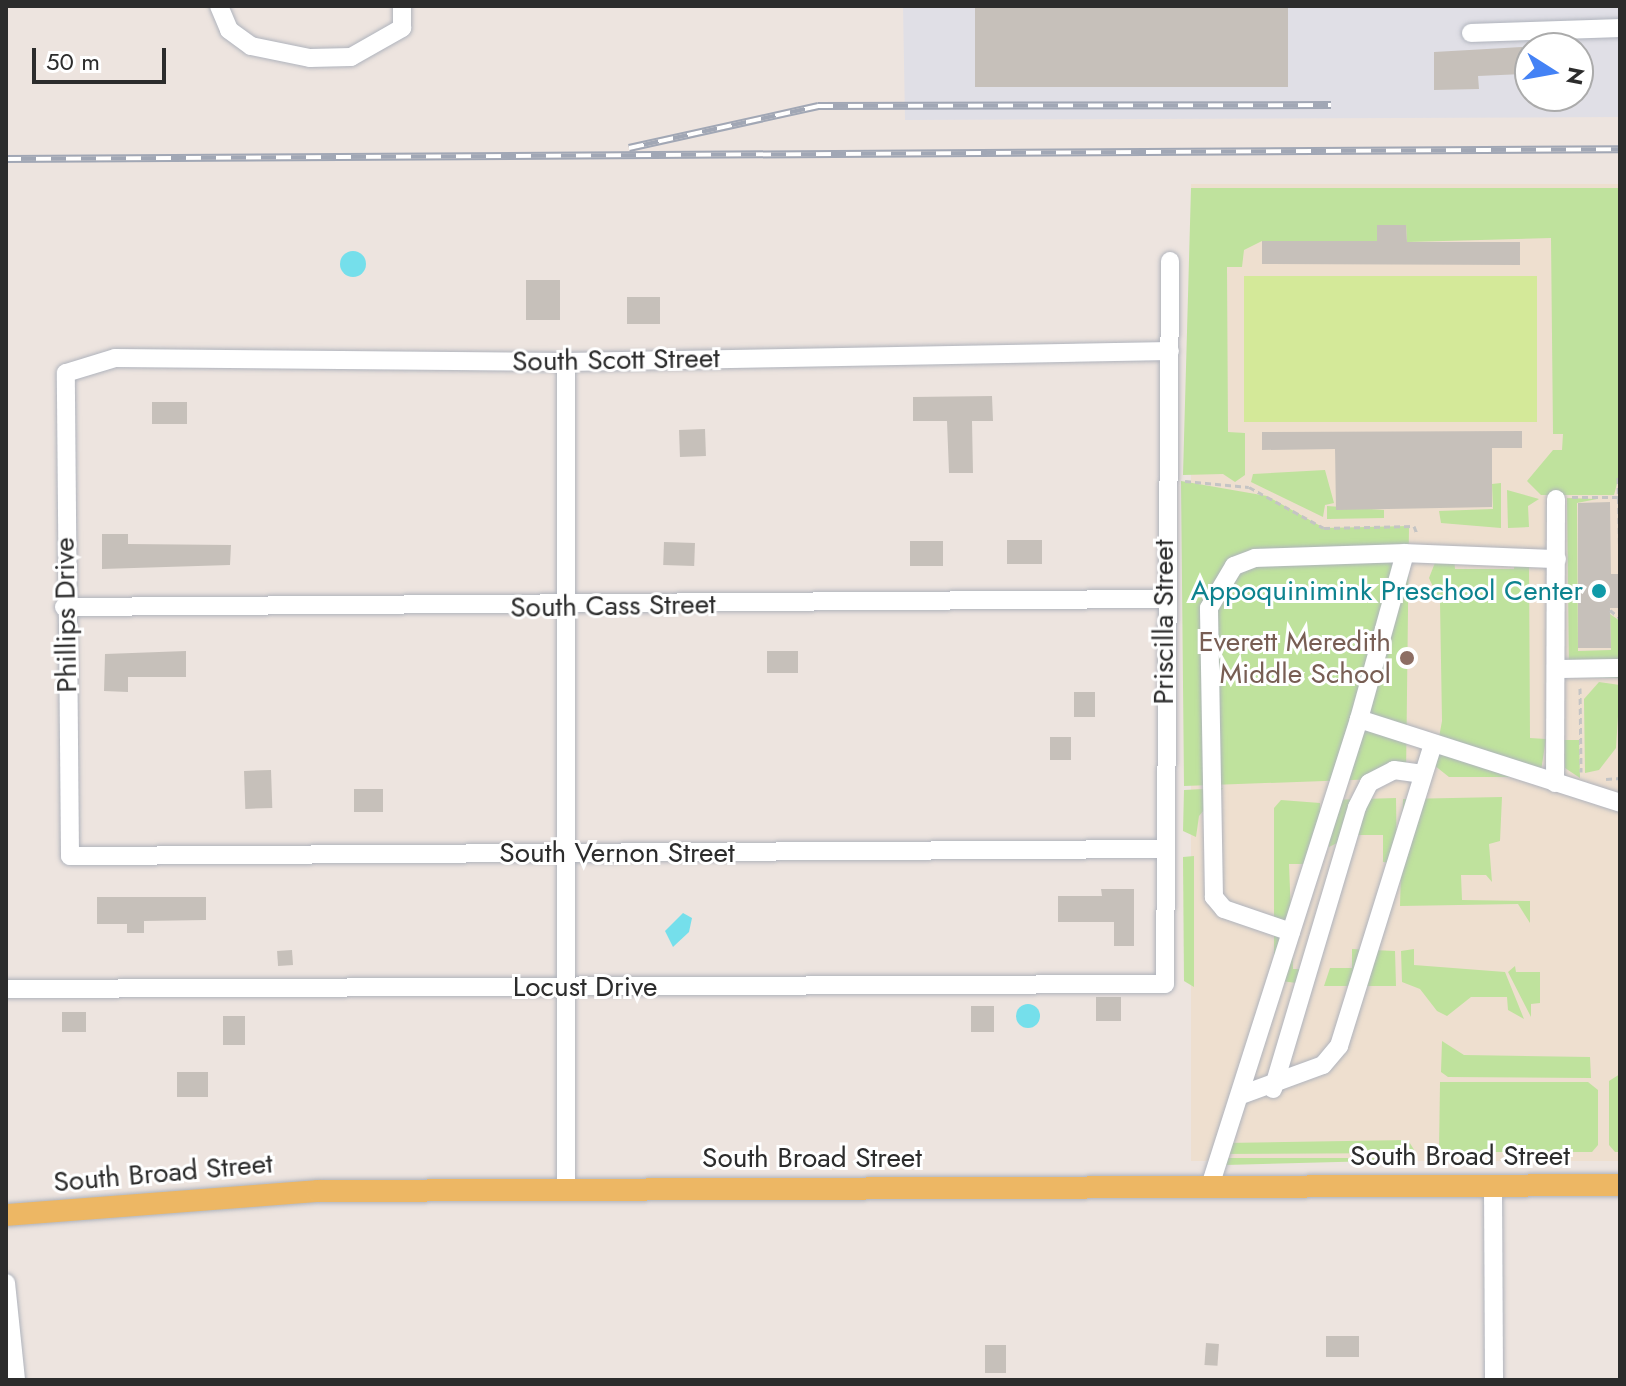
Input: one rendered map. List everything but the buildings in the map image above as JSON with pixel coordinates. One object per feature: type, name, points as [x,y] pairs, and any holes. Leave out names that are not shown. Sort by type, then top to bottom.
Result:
[{"type":"main road","name":"South Broad Street","points":[[6,1215],[318,1191],[1620,1185]]},
{"type":"street","points":[[219,6],[229,30],[251,46],[310,58],[351,57],[402,28],[402,6]]},
{"type":"street","points":[[1471,33],[1620,28]]},
{"type":"street","name":"Priscilla Street","points":[[1165,984],[1163,599],[1170,261]]},
{"type":"street","name":"South Scott Street","points":[[66,373],[115,358],[566,362],[1170,351]]},
{"type":"street","points":[[566,362],[566,1188]]},
{"type":"street","name":"Phillips Drive","points":[[66,373],[64,607],[70,856]]},
{"type":"street","points":[[1555,783],[1556,499]]},
{"type":"street","points":[[1210,1186],[1414,553]]},
{"type":"street","points":[[1291,932],[1224,909],[1214,897],[1209,608],[1234,566],[1255,558],[1414,553],[1557,559]]},
{"type":"street","name":"South Cass Street","points":[[64,607],[565,607],[1163,599]]},
{"type":"street","points":[[1556,669],[1620,668]]},
{"type":"street","points":[[1359,719],[1620,803]]},
{"type":"street","points":[[1241,1095],[1273,1089],[1323,1065],[1339,1046],[1433,745]]},
{"type":"street","points":[[1273,1089],[1357,807],[1369,783],[1394,770],[1423,774]]},
{"type":"street","name":"South Vernon Street","points":[[70,856],[1164,849]]},
{"type":"street","name":"Locust Drive","points":[[6,989],[1165,984]]},
{"type":"street","points":[[1493,1186],[1494,1380]]},
{"type":"street","points":[[6,1283],[16,1380]]},
{"type":"path","points":[[1618,477],[1620,571]]},
{"type":"path","points":[[1166,480],[1249,487],[1324,528],[1414,526],[1414,553]]},
{"type":"path","points":[[1610,610],[1620,618]]},
{"type":"path","points":[[1579,669],[1581,774]]},
{"type":"shaded area","points":[[903,6],[1620,6],[1620,117],[905,120]]},
{"type":"shaded area","name":"Everett Meredith Middle School","points":[[1191,184],[1620,184],[1620,1161],[1191,1161]]},
{"type":"green space","points":[[1191,188],[1620,188],[1620,493],[1619,476],[1614,495],[1541,495],[1527,481],[1553,450],[1562,450],[1563,434],[1553,434],[1551,238],[1407,242],[1406,225],[1377,225],[1377,241],[1262,241],[1244,250],[1242,267],[1227,267],[1228,432],[1245,433],[1245,475],[1235,482],[1223,474],[1183,475]]},
{"type":"green space","points":[[1244,276],[1537,276],[1537,422],[1244,422]]},
{"type":"green space","points":[[1325,470],[1334,503],[1325,505],[1323,517],[1251,482],[1253,474]]},
{"type":"green space","points":[[1181,481],[1267,496],[1324,528],[1409,526],[1406,778],[1184,786]]},
{"type":"green space","points":[[1501,483],[1501,528],[1441,523],[1439,511],[1493,509],[1492,484]]},
{"type":"green space","points":[[1507,490],[1539,499],[1528,506],[1529,527],[1508,528]]},
{"type":"green space","points":[[1567,498],[1597,499],[1577,503],[1578,651],[1611,650],[1610,614],[1620,621],[1620,678],[1569,677]]},
{"type":"green space","points":[[1327,506],[1384,510],[1384,518],[1327,519]]},
{"type":"green space","points":[[1438,555],[1454,555],[1455,569],[1514,569],[1515,555],[1529,561],[1530,738],[1546,739],[1540,777],[1449,777],[1434,765],[1442,721],[1440,602],[1429,578]]},
{"type":"green space","points":[[1599,682],[1620,685],[1616,748],[1599,770],[1585,773],[1584,699]]},
{"type":"green space","points":[[1564,740],[1579,740],[1580,778],[1565,768]]},
{"type":"green space","points":[[1223,788],[1199,816],[1196,837],[1183,831],[1184,790]]},
{"type":"green space","points":[[1502,797],[1500,841],[1489,844],[1492,882],[1486,875],[1461,875],[1462,900],[1530,901],[1530,923],[1518,904],[1400,906],[1403,799]]},
{"type":"green space","points":[[1396,798],[1397,864],[1383,862],[1383,835],[1353,835],[1329,847],[1328,800]]},
{"type":"green space","points":[[1281,800],[1320,803],[1322,847],[1312,864],[1289,864],[1293,969],[1314,969],[1311,985],[1274,980],[1274,808]]},
{"type":"green space","points":[[1194,856],[1194,987],[1184,981],[1183,857]]},
{"type":"green space","points":[[1352,949],[1395,951],[1396,986],[1324,986],[1330,968],[1352,968]]},
{"type":"green space","points":[[1414,949],[1414,965],[1505,972],[1524,1019],[1508,1010],[1507,997],[1471,997],[1447,1016],[1437,1011],[1420,989],[1402,982],[1401,951]]},
{"type":"green space","points":[[1515,966],[1516,972],[1540,972],[1540,1003],[1531,1004],[1531,1017],[1508,972]]},
{"type":"green space","points":[[1442,1041],[1464,1055],[1590,1057],[1591,1078],[1448,1077],[1441,1072]]},
{"type":"green space","points":[[1620,1074],[1620,1152],[1615,1152],[1609,1145],[1609,1081]]},
{"type":"green space","points":[[1440,1082],[1588,1082],[1598,1090],[1598,1145],[1592,1152],[1439,1152]]},
{"type":"green space","points":[[1408,1140],[1416,1153],[1218,1154],[1225,1143]]},
{"type":"green space","points":[[1220,1158],[1399,1158],[1415,1160],[1225,1165]]},
{"type":"water","points":[[353,251],[362,255],[366,264],[362,273],[353,277],[344,273],[340,264],[344,255]]},
{"type":"water","points":[[683,913],[692,918],[689,932],[673,947],[665,931]]},
{"type":"water","points":[[1028,1004],[1036,1008],[1040,1016],[1036,1024],[1028,1028],[1020,1024],[1016,1016],[1020,1008]]},
{"type":"railway","points":[[629,148],[818,106],[1331,105]]},
{"type":"railway","points":[[6,159],[1620,149]]},
{"type":"place","name":"Appoquinimink Preschool Center","points":[[1599,591]]},
{"type":"place","name":"Everett Meredith Middle School","points":[[1407,658]]}]
